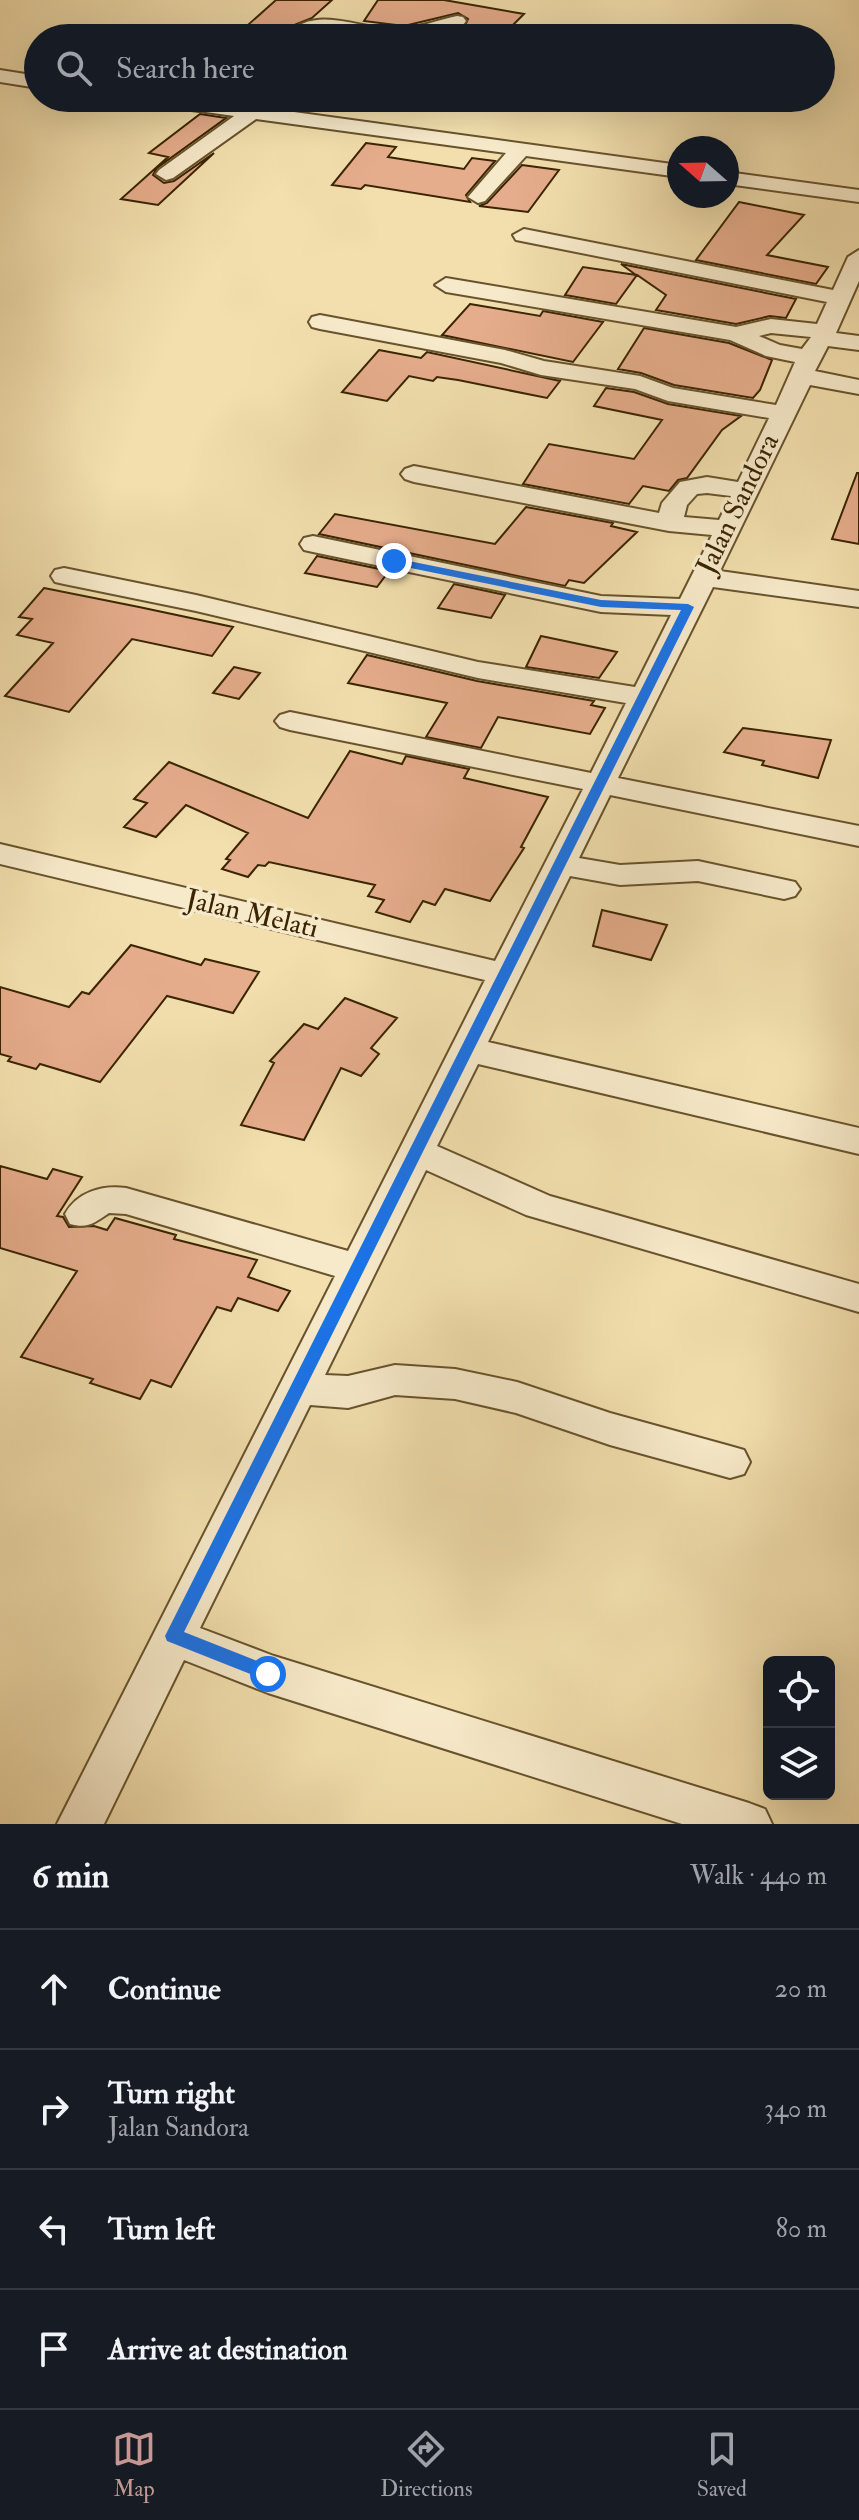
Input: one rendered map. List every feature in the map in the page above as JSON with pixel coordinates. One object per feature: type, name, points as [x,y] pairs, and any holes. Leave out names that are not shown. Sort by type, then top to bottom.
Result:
[{"type":"street","points":[[446,24],[457,21]]},
{"type":"street","points":[[0,76],[24,80]]},
{"type":"street","points":[[247,112],[667,169]]},
{"type":"street","points":[[166,174],[251,113]]},
{"type":"street","points":[[478,197],[520,150]]},
{"type":"street","points":[[739,180],[859,196]]},
{"type":"street","points":[[524,235],[852,274]]},
{"type":"street","name":"Jalan Sandora","points":[[80,1824],[728,529],[852,274]]},
{"type":"street","points":[[446,285],[736,334],[771,326],[814,350],[859,387]]},
{"type":"street","points":[[320,322],[505,357],[555,370],[640,383],[668,394],[782,413]]},
{"type":"street","points":[[814,350],[859,343]]},
{"type":"street","points":[[414,474],[669,523],[728,529]]},
{"type":"street","points":[[669,523],[675,503],[689,487],[707,485],[745,491]]},
{"type":"street","points":[[313,544],[601,604],[688,607]]},
{"type":"street","points":[[64,576],[196,603],[478,670],[643,697]]},
{"type":"street","points":[[702,577],[859,599]]},
{"type":"street","points":[[290,721],[533,773],[600,781],[859,836]]},
{"type":"street","name":"Jalan Melati","points":[[0,854],[504,974]]},
{"type":"street","points":[[558,864],[620,875],[698,871],[784,889]]},
{"type":"street","points":[[466,1049],[859,1141]]},
{"type":"street","points":[[416,1151],[539,1206],[859,1298]]},
{"type":"street","points":[[83,1214],[94,1203],[107,1198],[126,1201],[357,1268]]},
{"type":"street","points":[[295,1389],[348,1392],[395,1380],[455,1384],[517,1398],[610,1429],[730,1462]]},
{"type":"street","points":[[173,1636],[268,1674],[749,1824]]},
{"type":"building","points":[[276,0],[332,0],[312,18],[297,24],[249,24]]},
{"type":"building","points":[[378,0],[444,0],[524,14],[514,24],[466,24],[468,19],[458,13],[412,24],[364,21]]},
{"type":"building","points":[[200,114],[226,118],[157,168],[153,175],[164,183],[174,181],[214,153],[158,205],[121,199],[168,157],[149,153]]},
{"type":"building","points":[[366,143],[396,147],[388,157],[464,169],[472,158],[495,161],[466,195],[470,202],[365,185],[361,189],[332,185]]},
{"type":"building","points":[[522,165],[559,170],[528,212],[479,206],[487,203]]},
{"type":"building","points":[[739,202],[804,215],[767,255],[828,267],[816,284],[696,260],[735,208],[739,208]]},
{"type":"building","points":[[621,264],[796,299],[786,318],[770,316],[736,324],[656,310],[666,295],[637,275],[616,304],[565,295],[583,267],[636,275]]},
{"type":"building","points":[[470,304],[540,316],[543,311],[603,322],[573,362],[442,335]]},
{"type":"building","points":[[644,328],[729,343],[772,360],[760,390],[753,398],[674,385],[641,373],[618,369]]},
{"type":"building","points":[[379,350],[421,358],[427,352],[560,381],[547,398],[458,380],[437,377],[433,381],[409,376],[387,401],[342,392]]},
{"type":"building","points":[[606,388],[634,392],[668,404],[741,416],[722,430],[687,478],[678,480],[669,491],[643,486],[629,504],[523,484],[549,444],[634,459],[662,420],[594,406]]},
{"type":"building","points":[[859,473],[859,544],[832,539]]},
{"type":"building","points":[[526,507],[613,523],[611,526],[637,532],[584,583],[569,580],[565,586],[319,534],[335,514],[495,544]]},
{"type":"building","points":[[317,556],[389,571],[377,587],[305,573]]},
{"type":"building","points":[[454,584],[505,595],[491,618],[438,608]]},
{"type":"building","points":[[44,588],[233,627],[212,656],[132,639],[69,712],[5,696],[53,643],[17,635],[32,619],[19,617]]},
{"type":"building","points":[[541,636],[617,652],[599,678],[526,667]]},
{"type":"building","points":[[367,655],[477,681],[594,701],[591,705],[605,708],[590,734],[498,717],[481,748],[426,737],[447,703],[348,683]]},
{"type":"building","points":[[234,667],[260,673],[239,699],[213,693]]},
{"type":"building","points":[[743,728],[831,740],[818,778],[724,752]]},
{"type":"building","points":[[350,751],[402,764],[406,756],[469,769],[464,778],[548,797],[521,847],[524,848],[490,901],[445,889],[435,905],[423,901],[410,922],[376,912],[384,900],[368,896],[375,885],[269,862],[265,866],[258,865],[248,877],[222,869],[230,860],[226,859],[248,833],[186,805],[156,837],[124,827],[147,803],[134,799],[169,762],[308,818]]},
{"type":"building","points":[[602,910],[667,925],[651,960],[593,946]]},
{"type":"building","points":[[131,945],[201,965],[205,959],[259,972],[233,1013],[167,996],[100,1082],[40,1064],[36,1069],[8,1061],[11,1057],[0,1054],[0,987],[69,1007],[82,992],[89,994]]},
{"type":"building","points":[[345,998],[397,1018],[371,1048],[379,1054],[361,1076],[341,1068],[304,1140],[241,1125],[274,1063],[270,1061],[304,1024],[318,1029]]},
{"type":"building","points":[[0,1166],[47,1179],[53,1169],[82,1177],[57,1216],[63,1217],[69,1227],[94,1226],[107,1230],[115,1218],[176,1235],[174,1239],[257,1260],[248,1277],[290,1291],[278,1311],[238,1298],[231,1311],[217,1307],[171,1387],[151,1380],[140,1399],[90,1383],[93,1379],[21,1357],[77,1271],[0,1248]]},
{"type":"route","points":[[268,1674],[173,1636],[688,607],[601,604],[394,561]]}]
